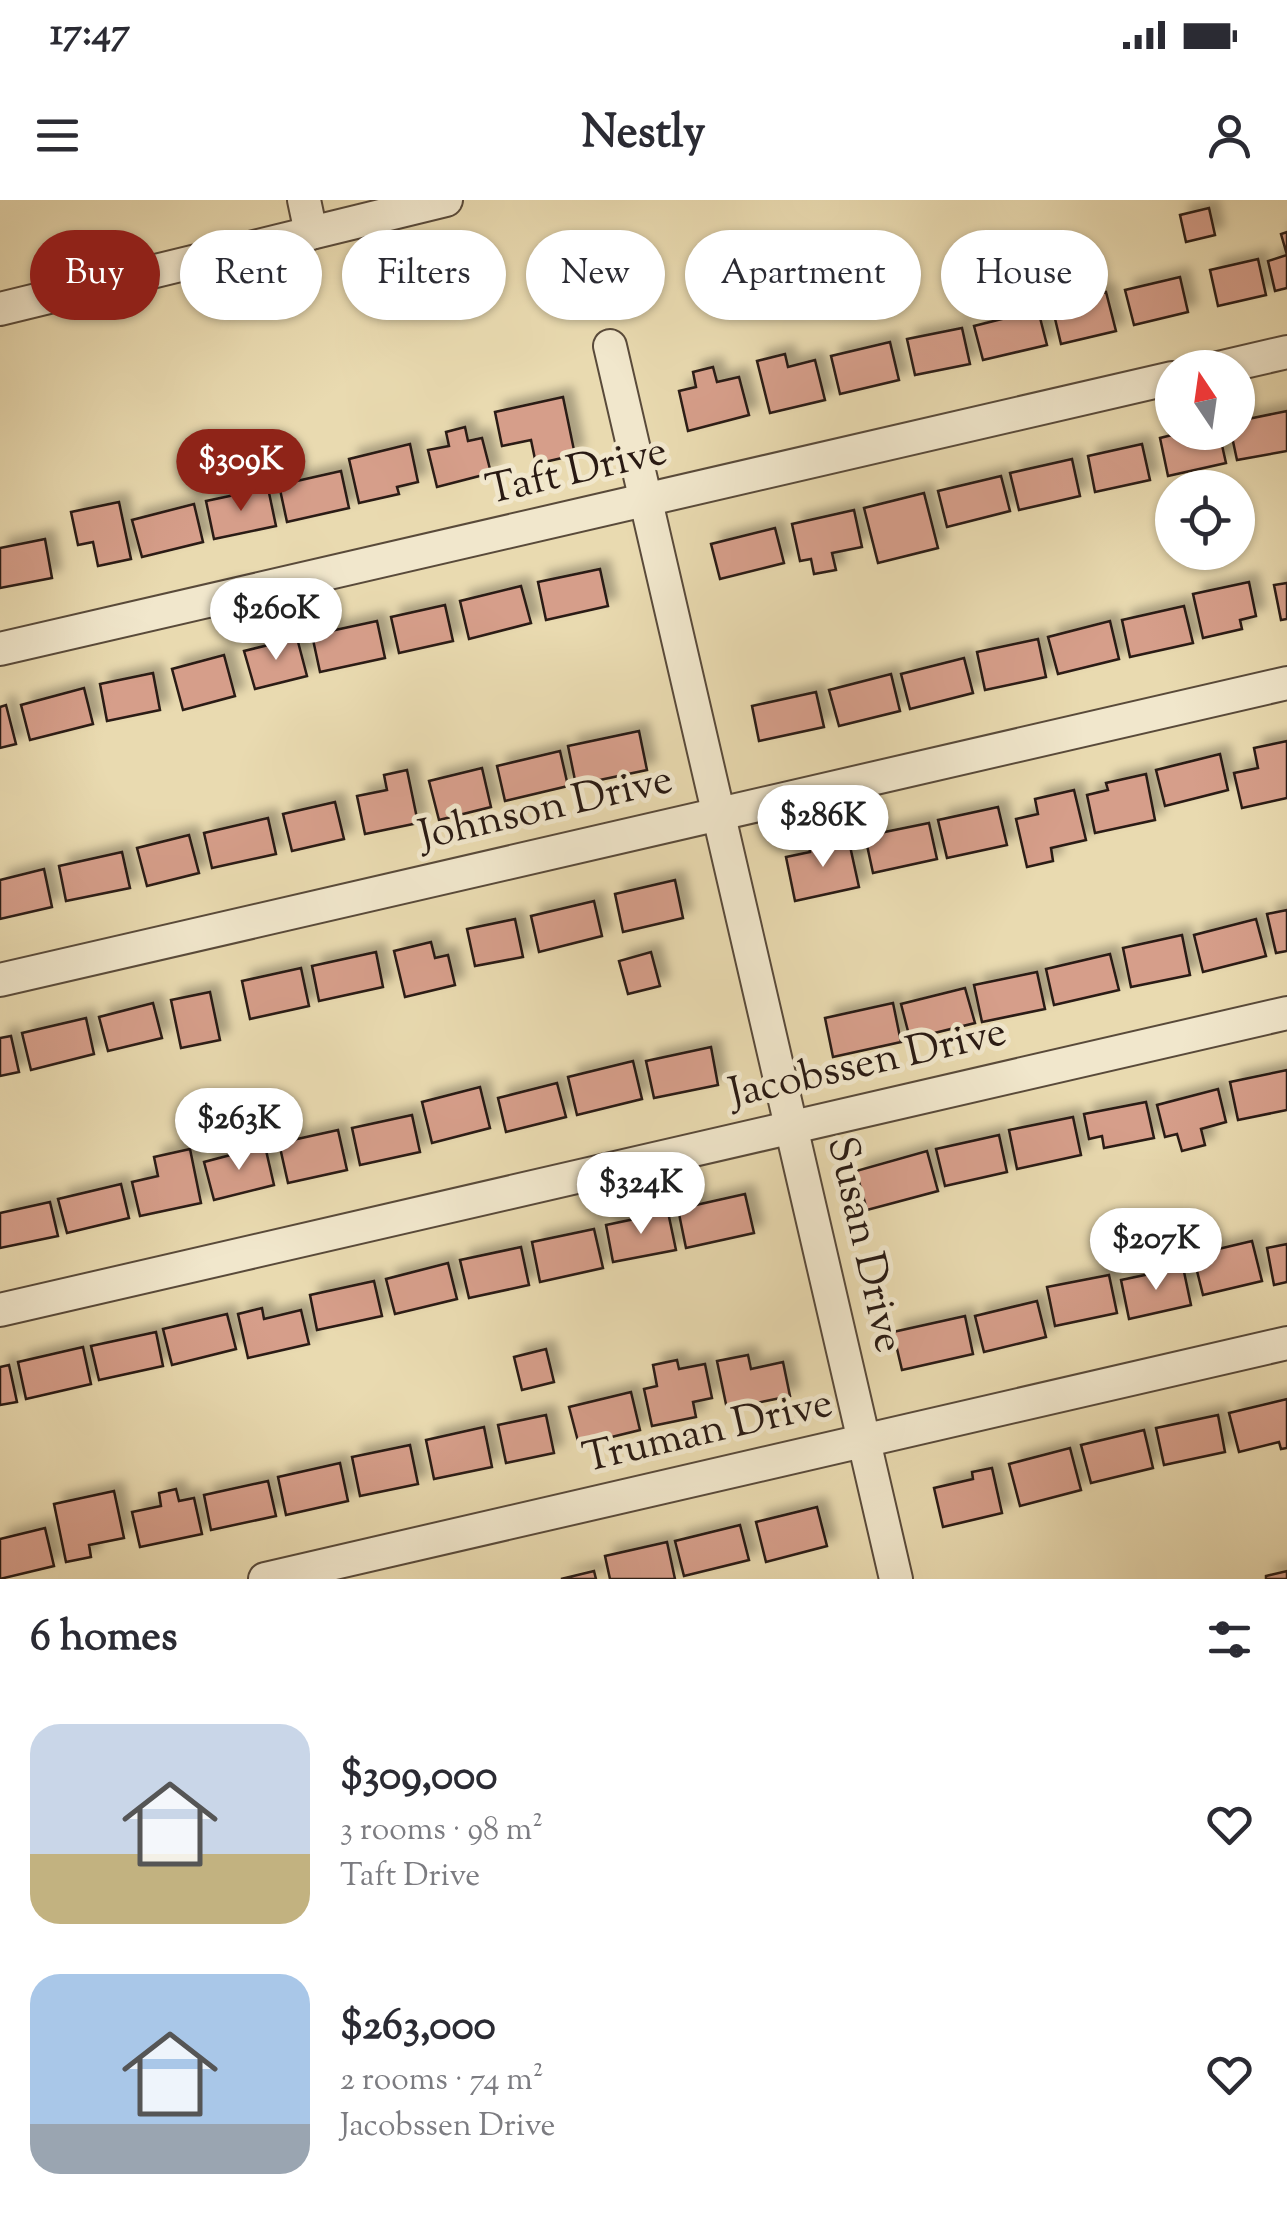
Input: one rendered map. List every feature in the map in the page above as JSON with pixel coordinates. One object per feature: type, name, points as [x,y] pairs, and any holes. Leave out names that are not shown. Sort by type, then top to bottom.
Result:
[{"type":"street","points":[[304,200],[310,230]]},
{"type":"street","points":[[322,230],[446,200]]},
{"type":"street","points":[[0,309],[180,265]]},
{"type":"street","name":"Susan Drive","points":[[610,346],[896,1579]]},
{"type":"street","points":[[1255,359],[1287,352]]},
{"type":"street","name":"Taft Drive","points":[[0,648],[1155,382]]},
{"type":"street","name":"Johnson Drive","points":[[0,980],[1287,684]]},
{"type":"street","name":"Jacobssen Drive","points":[[0,1310],[1287,1013]]},
{"type":"street","name":"Truman Drive","points":[[265,1579],[1287,1342]]},
{"type":"building","points":[[1209,208],[1215,235],[1186,242],[1180,215]]},
{"type":"building","points":[[1287,232],[1287,255],[1281,234]]},
{"type":"building","points":[[1287,255],[1287,288],[1275,291],[1268,261]]},
{"type":"building","points":[[1258,259],[1266,295],[1218,306],[1210,270]]},
{"type":"building","points":[[1180,277],[1188,312],[1134,325],[1125,290]]},
{"type":"building","points":[[1108,300],[1116,331],[1061,344],[1055,320],[1108,320]]},
{"type":"building","points":[[998,320],[1041,320],[1047,345],[983,360],[974,326]]},
{"type":"building","points":[[962,328],[970,364],[915,375],[907,339]]},
{"type":"building","points":[[890,342],[899,380],[840,394],[831,356]]},
{"type":"building","points":[[785,354],[788,367],[815,360],[825,400],[770,413],[757,361]]},
{"type":"building","points":[[713,367],[717,382],[739,377],[749,415],[688,431],[679,391],[696,387],[693,372]]},
{"type":"building","points":[[563,397],[575,455],[536,464],[531,440],[502,446],[495,412]]},
{"type":"building","points":[[1287,411],[1287,451],[1237,460],[1235,450],[1255,450],[1255,418]]},
{"type":"building","points":[[465,427],[468,441],[482,438],[491,473],[437,487],[428,450],[449,446],[446,432]]},
{"type":"building","points":[[410,444],[418,482],[397,487],[399,494],[359,503],[349,459]]},
{"type":"building","points":[[1142,444],[1150,480],[1095,492],[1088,456]]},
{"type":"building","points":[[1163,450],[1223,450],[1226,463],[1195,470],[1167,470]]},
{"type":"building","points":[[1072,459],[1080,496],[1019,510],[1010,473]]},
{"type":"building","points":[[341,471],[349,508],[287,522],[279,485]]},
{"type":"building","points":[[1001,476],[1010,511],[947,527],[938,491]]},
{"type":"building","points":[[268,488],[276,526],[214,539],[206,501]]},
{"type":"building","points":[[924,493],[938,548],[878,563],[864,508]]},
{"type":"building","points":[[119,502],[131,559],[98,566],[93,542],[78,545],[71,512]]},
{"type":"building","points":[[194,504],[203,542],[142,557],[132,520]]},
{"type":"building","points":[[854,510],[862,547],[832,553],[836,570],[814,574],[811,559],[800,561],[792,524]]},
{"type":"building","points":[[775,528],[784,563],[720,579],[711,544]]},
{"type":"building","points":[[45,539],[52,578],[0,588],[0,548]]},
{"type":"building","points":[[600,569],[608,606],[546,620],[538,582]]},
{"type":"building","points":[[1249,582],[1256,616],[1240,620],[1242,629],[1203,638],[1193,594]]},
{"type":"building","points":[[1287,583],[1287,619],[1281,620],[1274,585]]},
{"type":"building","points":[[521,586],[531,623],[469,639],[460,601]]},
{"type":"building","points":[[445,605],[453,641],[399,653],[391,617]]},
{"type":"building","points":[[1184,606],[1193,643],[1130,657],[1122,620]]},
{"type":"building","points":[[377,621],[385,658],[320,672],[312,635]]},
{"type":"building","points":[[1110,621],[1119,659],[1058,674],[1048,637]]},
{"type":"building","points":[[297,638],[307,676],[255,689],[244,651]]},
{"type":"building","points":[[1038,639],[1046,677],[985,690],[977,652]]},
{"type":"building","points":[[224,655],[235,696],[183,710],[172,669]]},
{"type":"building","points":[[964,658],[973,693],[910,709],[901,674]]},
{"type":"building","points":[[153,673],[160,710],[107,721],[100,684]]},
{"type":"building","points":[[891,674],[900,711],[839,726],[829,690]]},
{"type":"building","points":[[84,688],[93,724],[30,740],[21,705]]},
{"type":"building","points":[[816,692],[824,727],[759,741],[752,706]]},
{"type":"building","points":[[6,705],[16,744],[0,748],[0,707]]},
{"type":"building","points":[[639,731],[647,770],[576,785],[568,746]]},
{"type":"building","points":[[1287,741],[1287,798],[1242,808],[1234,773],[1258,768],[1254,748]]},
{"type":"building","points":[[560,751],[568,786],[505,801],[497,766]]},
{"type":"building","points":[[1220,754],[1228,790],[1165,806],[1156,770]]},
{"type":"building","points":[[482,768],[491,807],[439,820],[429,781]]},
{"type":"building","points":[[407,770],[418,823],[365,834],[357,796],[387,790],[384,775]]},
{"type":"building","points":[[1146,774],[1155,820],[1095,833],[1087,795],[1108,790],[1106,783]]},
{"type":"building","points":[[1074,790],[1086,840],[1051,848],[1053,861],[1027,867],[1016,819],[1038,814],[1035,799]]},
{"type":"building","points":[[335,802],[344,839],[292,851],[283,814]]},
{"type":"building","points":[[998,807],[1007,845],[947,858],[938,820]]},
{"type":"building","points":[[268,818],[276,854],[212,868],[204,833]]},
{"type":"building","points":[[929,823],[937,859],[873,873],[865,836]]},
{"type":"building","points":[[189,835],[199,873],[147,886],[137,848]]},
{"type":"building","points":[[848,837],[859,887],[795,901],[786,857],[810,852],[809,845]]},
{"type":"building","points":[[122,852],[130,888],[66,901],[59,866]]},
{"type":"building","points":[[44,869],[52,907],[0,919],[0,880]]},
{"type":"building","points":[[675,880],[683,918],[623,932],[615,894]]},
{"type":"building","points":[[594,901],[602,936],[539,952],[531,916]]},
{"type":"building","points":[[1287,910],[1287,951],[1276,953],[1267,914]]},
{"type":"building","points":[[515,919],[523,957],[475,966],[467,929]]},
{"type":"building","points":[[1256,919],[1266,956],[1203,972],[1194,935]]},
{"type":"building","points":[[1182,935],[1190,975],[1131,987],[1123,948]]},
{"type":"building","points":[[431,942],[435,958],[448,955],[455,985],[405,997],[394,951]]},
{"type":"building","points":[[376,952],[383,987],[319,1001],[312,966]]},
{"type":"building","points":[[651,952],[660,986],[628,994],[619,961]]},
{"type":"building","points":[[1110,954],[1119,990],[1054,1005],[1046,969]]},
{"type":"building","points":[[301,968],[309,1006],[250,1019],[242,981]]},
{"type":"building","points":[[1037,972],[1045,1009],[982,1022],[974,985]]},
{"type":"building","points":[[965,988],[975,1023],[910,1039],[901,1004]]},
{"type":"building","points":[[210,992],[220,1040],[181,1048],[171,1000]]},
{"type":"building","points":[[153,1003],[162,1038],[108,1051],[99,1017]]},
{"type":"building","points":[[893,1003],[901,1042],[833,1057],[825,1018]]},
{"type":"building","points":[[86,1018],[94,1054],[31,1070],[22,1033]]},
{"type":"building","points":[[11,1036],[19,1072],[0,1076],[0,1038]]},
{"type":"building","points":[[711,1047],[718,1085],[654,1098],[646,1061]]},
{"type":"building","points":[[633,1061],[642,1099],[577,1115],[568,1077]]},
{"type":"building","points":[[1287,1070],[1287,1110],[1238,1120],[1230,1082]]},
{"type":"building","points":[[557,1083],[566,1117],[506,1132],[498,1098]]},
{"type":"building","points":[[480,1087],[490,1128],[432,1143],[422,1102]]},
{"type":"building","points":[[1218,1089],[1226,1122],[1201,1129],[1205,1145],[1182,1151],[1177,1134],[1165,1137],[1157,1105]]},
{"type":"building","points":[[1146,1102],[1154,1138],[1104,1148],[1102,1136],[1089,1139],[1084,1114]]},
{"type":"building","points":[[412,1115],[420,1152],[360,1165],[352,1128]]},
{"type":"building","points":[[1073,1117],[1081,1155],[1017,1169],[1009,1130]]},
{"type":"building","points":[[338,1130],[347,1170],[288,1183],[279,1143]]},
{"type":"building","points":[[999,1135],[1007,1172],[945,1186],[936,1149]]},
{"type":"building","points":[[265,1146],[274,1185],[214,1200],[204,1162]]},
{"type":"building","points":[[190,1149],[201,1203],[140,1216],[132,1182],[158,1176],[154,1157]]},
{"type":"building","points":[[927,1151],[938,1191],[867,1210],[856,1171]]},
{"type":"building","points":[[121,1184],[129,1218],[67,1233],[58,1199]]},
{"type":"building","points":[[745,1194],[754,1233],[686,1248],[678,1209]]},
{"type":"building","points":[[50,1202],[58,1236],[0,1248],[0,1213]]},
{"type":"building","points":[[668,1212],[676,1250],[613,1262],[606,1225]]},
{"type":"building","points":[[594,1229],[603,1268],[540,1282],[532,1242]]},
{"type":"building","points":[[1252,1241],[1262,1281],[1203,1295],[1193,1255]]},
{"type":"building","points":[[1287,1244],[1287,1282],[1274,1285],[1267,1248]]},
{"type":"building","points":[[521,1247],[529,1285],[469,1298],[460,1260]]},
{"type":"building","points":[[448,1263],[457,1299],[395,1314],[386,1279]]},
{"type":"building","points":[[1183,1267],[1191,1305],[1129,1319],[1121,1280]]},
{"type":"building","points":[[1109,1275],[1117,1313],[1055,1326],[1047,1287]]},
{"type":"building","points":[[374,1281],[382,1316],[317,1330],[310,1295]]},
{"type":"building","points":[[1037,1301],[1046,1337],[984,1352],[975,1316]]},
{"type":"building","points":[[262,1308],[264,1319],[301,1310],[309,1344],[248,1358],[238,1314]]},
{"type":"building","points":[[227,1314],[236,1349],[172,1365],[163,1329]]},
{"type":"building","points":[[965,1316],[973,1354],[902,1370],[893,1332]]},
{"type":"building","points":[[156,1332],[163,1366],[99,1380],[91,1346]]},
{"type":"building","points":[[83,1347],[91,1384],[26,1399],[18,1362]]},
{"type":"building","points":[[546,1349],[554,1382],[522,1390],[514,1357]]},
{"type":"building","points":[[748,1355],[751,1369],[783,1362],[790,1396],[727,1409],[717,1361]]},
{"type":"building","points":[[677,1360],[679,1369],[705,1364],[712,1398],[693,1402],[696,1417],[652,1426],[644,1389],[657,1386],[653,1365]]},
{"type":"building","points":[[9,1365],[17,1402],[0,1405],[0,1367]]},
{"type":"building","points":[[631,1392],[640,1430],[579,1445],[569,1407]]},
{"type":"building","points":[[1287,1399],[1287,1448],[1281,1449],[1279,1442],[1239,1452],[1229,1413]]},
{"type":"building","points":[[546,1415],[554,1453],[506,1463],[498,1425]]},
{"type":"building","points":[[1218,1415],[1225,1452],[1164,1465],[1156,1428]]},
{"type":"building","points":[[484,1427],[492,1467],[434,1479],[426,1440]]},
{"type":"building","points":[[1144,1430],[1153,1468],[1091,1483],[1081,1445]]},
{"type":"building","points":[[410,1445],[418,1484],[360,1496],[352,1457]]},
{"type":"building","points":[[1070,1448],[1081,1490],[1020,1506],[1009,1464]]},
{"type":"building","points":[[340,1463],[348,1501],[286,1515],[278,1477]]},
{"type":"building","points":[[992,1468],[1002,1513],[943,1527],[934,1488],[973,1479],[972,1472]]},
{"type":"building","points":[[268,1481],[276,1516],[211,1530],[204,1495]]},
{"type":"building","points":[[176,1489],[179,1501],[194,1498],[202,1534],[140,1547],[132,1512],[161,1506],[159,1493]]},
{"type":"building","points":[[114,1491],[124,1538],[89,1545],[91,1557],[66,1562],[54,1504]]},
{"type":"building","points":[[817,1507],[827,1546],[766,1562],[756,1522]]},
{"type":"building","points":[[740,1525],[749,1560],[684,1576],[675,1541]]},
{"type":"building","points":[[45,1528],[54,1566],[0,1579],[0,1539]]},
{"type":"building","points":[[667,1542],[675,1579],[610,1579],[605,1556]]},
{"type":"building","points":[[594,1571],[596,1579],[561,1579]]},
{"type":"building","points":[[1287,1571],[1287,1579],[1266,1579],[1266,1576]]}]
